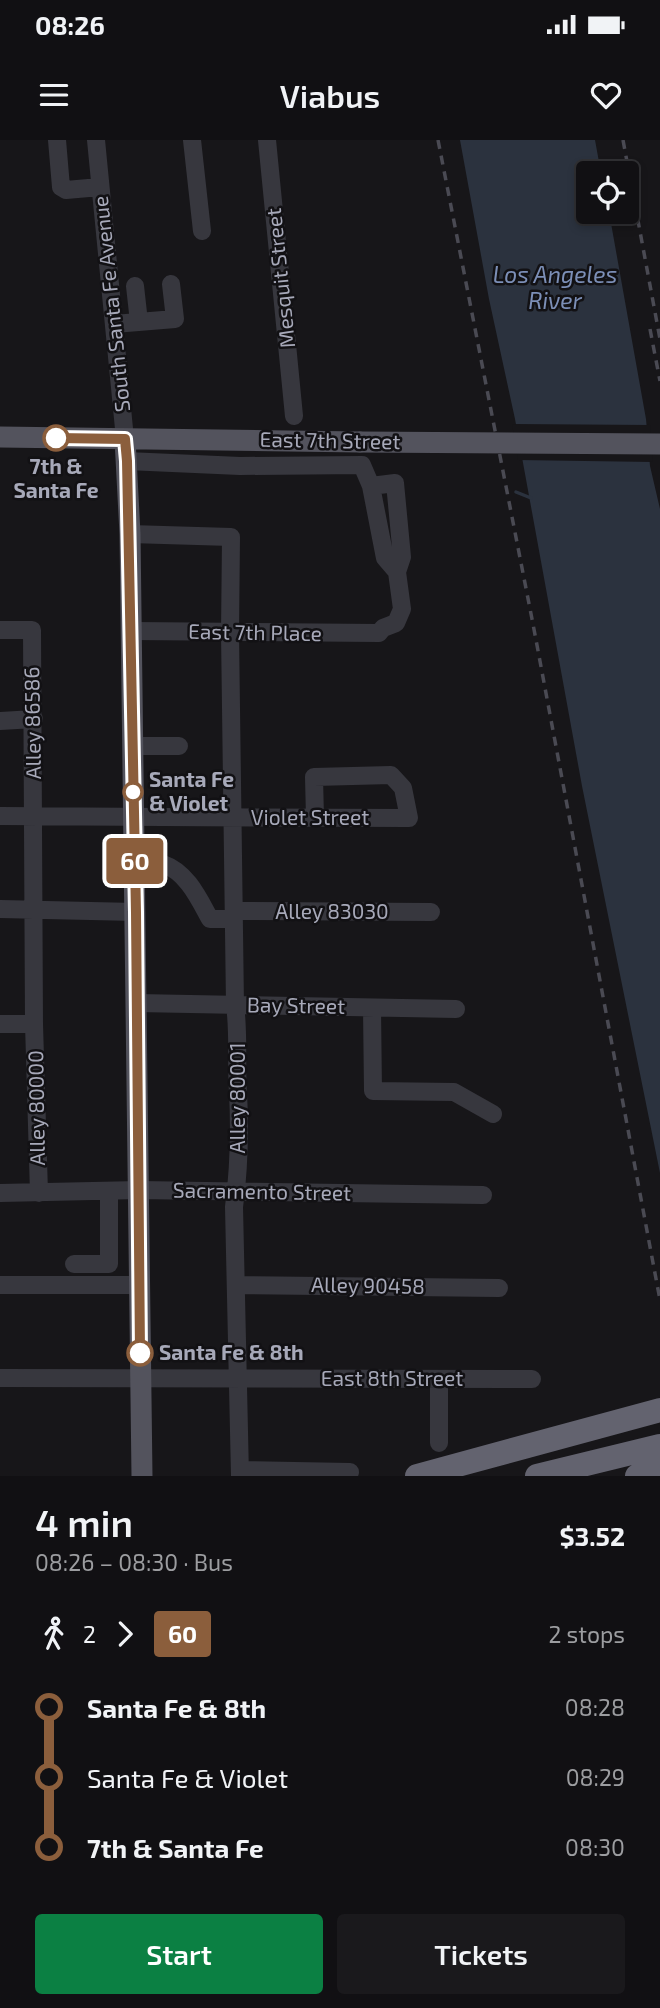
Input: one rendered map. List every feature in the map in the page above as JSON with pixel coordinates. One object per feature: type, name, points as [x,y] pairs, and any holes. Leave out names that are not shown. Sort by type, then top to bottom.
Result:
[{"type":"highway","points":[[417,1476],[660,1411]]},
{"type":"highway","points":[[537,1476],[660,1446]]},
{"type":"highway","points":[[637,1476],[660,1471]]},
{"type":"main road","name":"East 7th Street","points":[[0,437],[660,444]]},
{"type":"main road","name":"South Santa Fe Avenue","points":[[125,439],[130,534],[142,1476]]},
{"type":"street","points":[[57,140],[61,187],[66,190],[100,187]]},
{"type":"street","name":"South Santa Fe Avenue","points":[[96,140],[125,439]]},
{"type":"street","points":[[192,140],[201,231]]},
{"type":"street","name":"Mesquit Street","points":[[267,140],[294,416]]},
{"type":"street","points":[[114,324],[175,319],[171,284]]},
{"type":"street","points":[[135,286],[139,322]]},
{"type":"street","name":"East 7th Place","points":[[127,461],[240,466],[362,465],[371,486],[395,483],[402,556],[397,572],[402,609],[396,623],[383,628],[379,634],[131,631]]},
{"type":"street","name":"Alley 80001","points":[[130,534],[231,537],[235,1004],[241,1110],[234,1207],[240,1473]]},
{"type":"street","name":"Alley 86586","points":[[0,630],[32,630],[34,910]]},
{"type":"street","points":[[0,720],[34,719]]},
{"type":"street","points":[[133,746],[179,746]]},
{"type":"street","name":"Violet Street","points":[[0,816],[232,818],[315,818],[409,818],[403,788],[391,775],[314,777],[315,818]]},
{"type":"street","name":"Alley 83030","points":[[135,860],[163,864],[178,873],[189,884],[210,919],[234,915],[431,912]]},
{"type":"street","points":[[0,909],[136,912]]},
{"type":"street","name":"Alley 80000","points":[[34,910],[39,1193]]},
{"type":"street","name":"Bay Street","points":[[137,1003],[456,1009]]},
{"type":"street","points":[[372,1008],[373,1091],[454,1092],[493,1114]]},
{"type":"street","points":[[0,1024],[34,1024]]},
{"type":"street","name":"Sacramento Street","points":[[0,1193],[139,1190],[483,1195]]},
{"type":"street","points":[[74,1264],[109,1264],[109,1191]]},
{"type":"street","points":[[0,1285],[140,1285]]},
{"type":"street","name":"Alley 90458","points":[[237,1285],[499,1288]]},
{"type":"street","name":"East 8th Street","points":[[0,1378],[532,1379]]},
{"type":"street","points":[[439,1379],[439,1443]]},
{"type":"street","points":[[240,1473],[351,1472]]},
{"type":"water","name":"Los Angeles River","points":[[460,140],[595,140],[599,161],[576,161],[576,224],[611,224],[646,419],[650,466],[660,509],[660,1173],[582,786],[515,419],[489,299]]},
{"type":"pier","points":[[512,424],[650,425],[653,462],[518,460]]},
{"type":"waterway","points":[[516,492],[531,498]]},
{"type":"railway","points":[[438,140],[533,624],[660,1300]]},
{"type":"railway","points":[[623,140],[660,339]]},
{"type":"railway","points":[[650,329],[660,381]]},
{"type":"bus line","name":"60","points":[[56,438],[125,439],[130,552],[136,912],[140,1353]]},
{"type":"place","name":"7th & Santa Fe","points":[[56,438]]},
{"type":"place","name":"Santa Fe & Violet","points":[[133,792]]},
{"type":"place","name":"Santa Fe & 8th","points":[[140,1353]]}]
